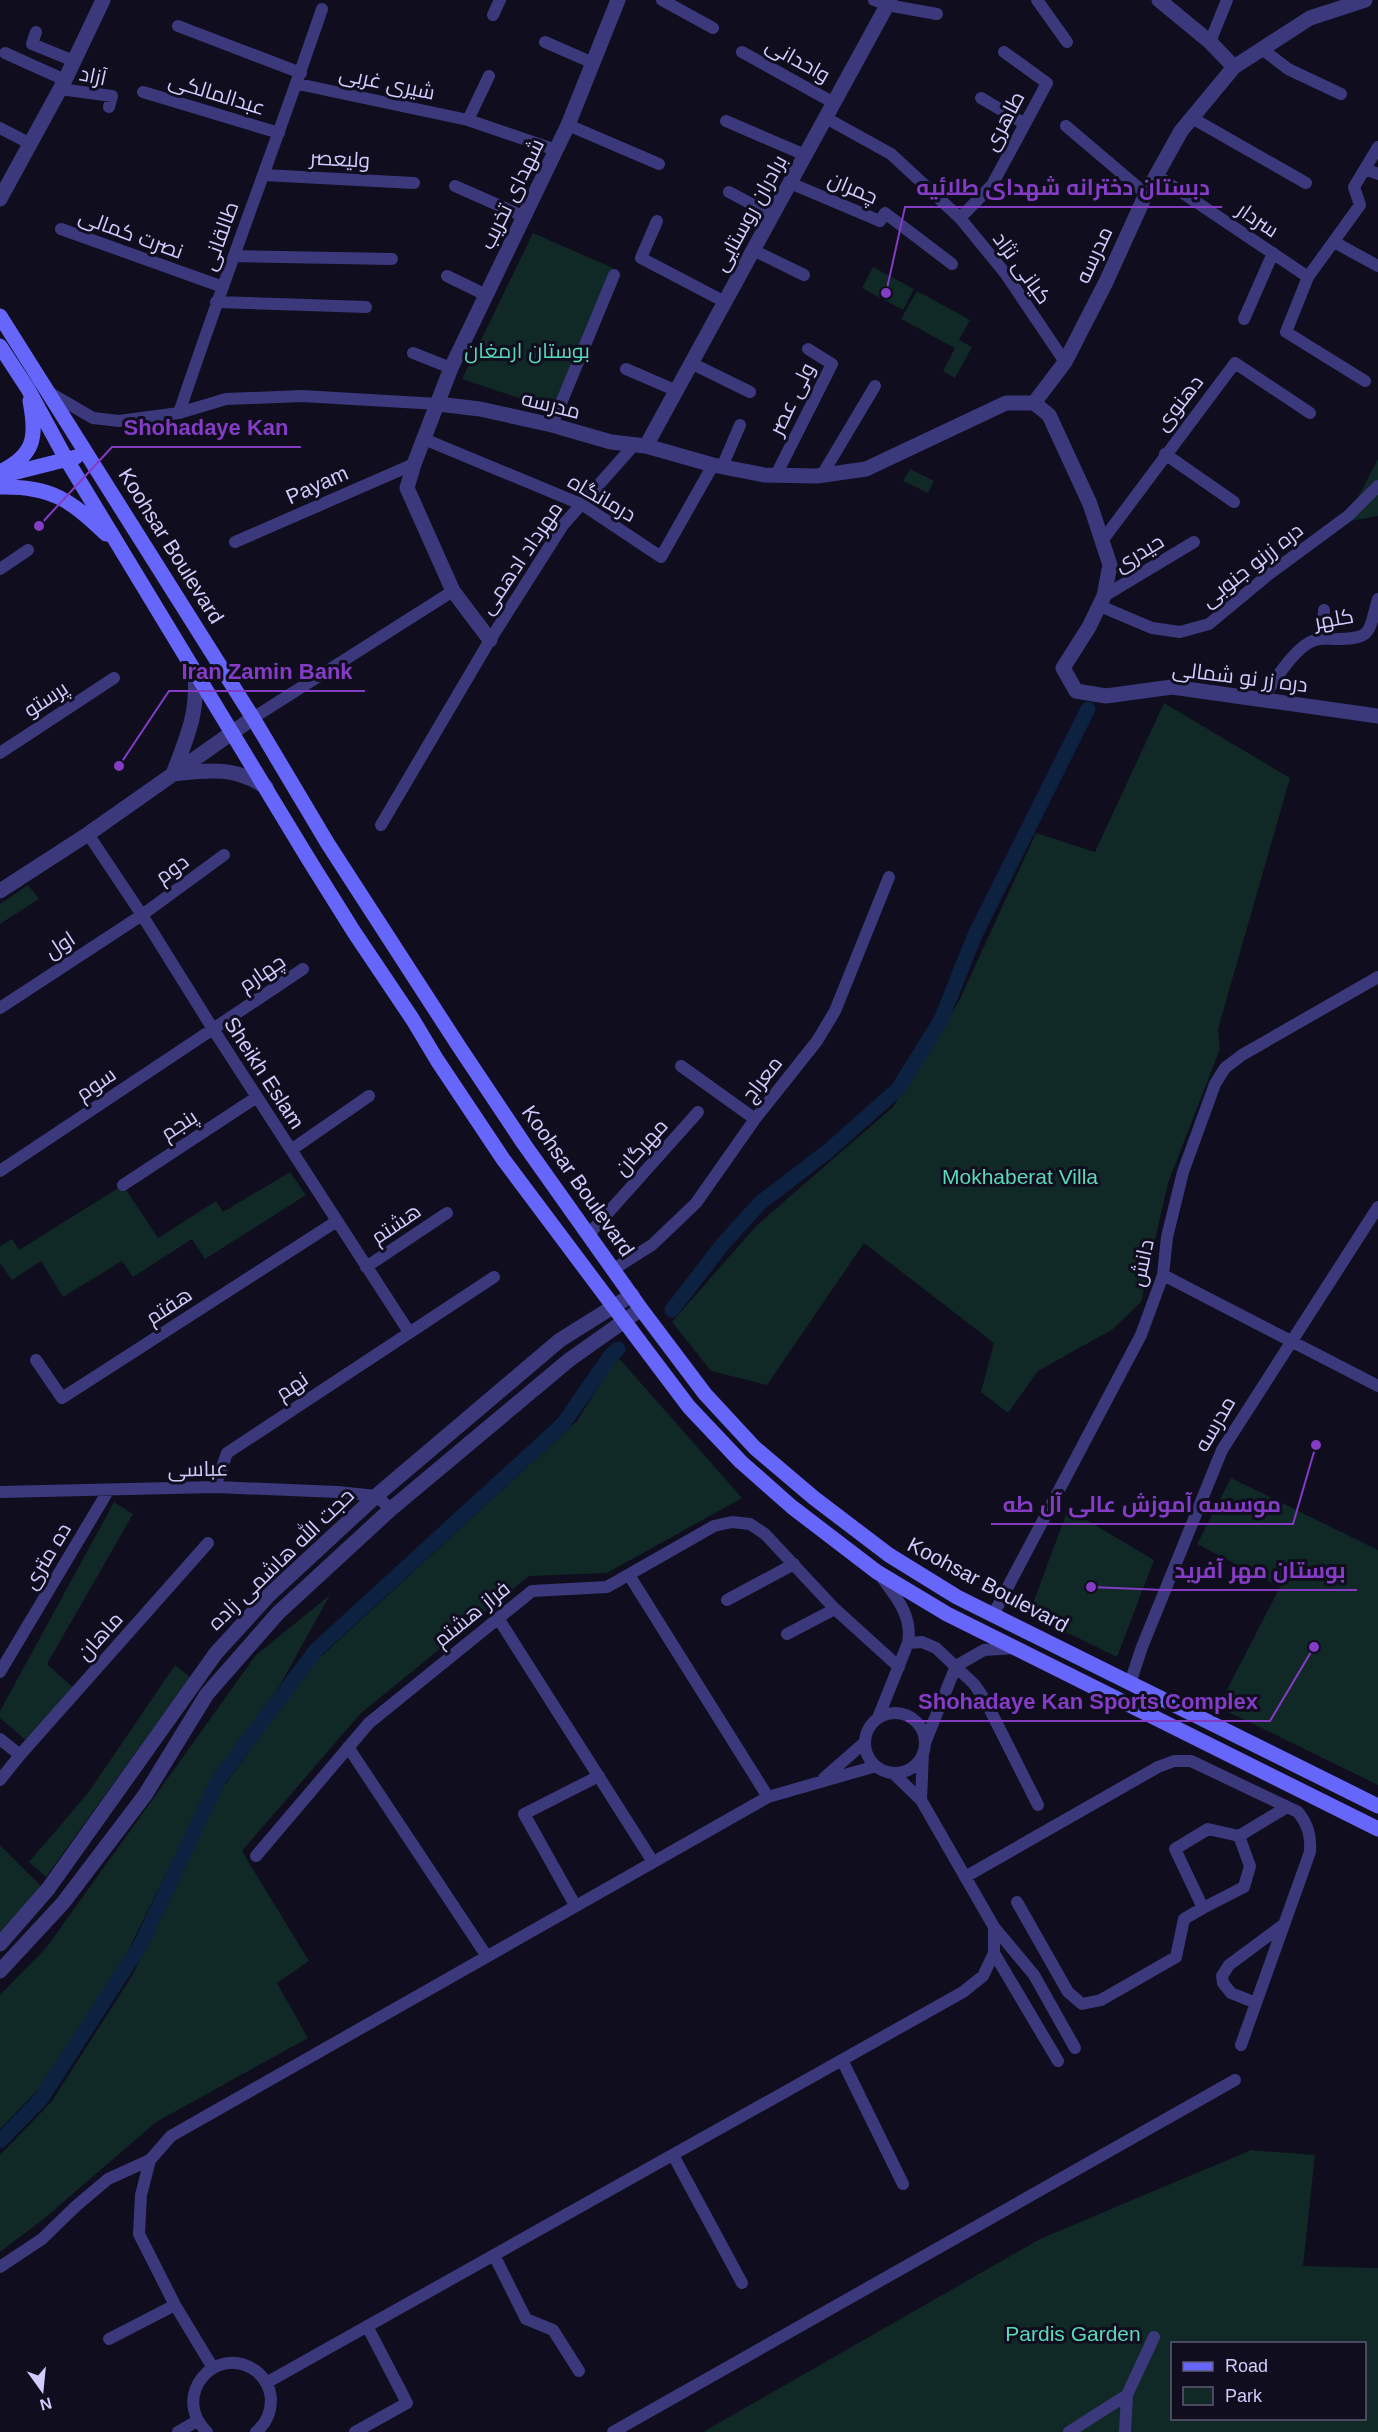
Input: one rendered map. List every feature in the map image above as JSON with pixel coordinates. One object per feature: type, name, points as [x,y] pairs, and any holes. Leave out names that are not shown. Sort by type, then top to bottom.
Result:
[{"type":"main road","name":"Koohsar Boulevard","points":[[0,315],[253,718],[328,844],[458,1046],[641,1309],[705,1394],[755,1448],[814,1498],[888,1555],[957,1597],[1378,1806]]},
{"type":"main road","name":"Koohsar Boulevard","points":[[0,346],[354,932],[437,1060],[503,1159],[614,1308],[690,1407],[741,1462],[792,1507],[877,1572],[947,1614],[1378,1829]]},
{"type":"main road","points":[[0,474],[24,456],[32,446],[33,418],[28,389]]},
{"type":"main road","points":[[0,474],[68,461],[87,452]]},
{"type":"main road","points":[[0,487],[17,486],[45,490],[68,501],[121,549]]},
{"type":"street","points":[[0,199],[63,85],[103,0]]},
{"type":"street","points":[[493,15],[500,0]]},
{"type":"street","name":"شهدای تخریب","points":[[438,404],[451,369],[568,125],[618,0]]},
{"type":"street","points":[[662,0],[713,28]]},
{"type":"street","points":[[1037,0],[1068,42]]},
{"type":"street","points":[[1159,0],[1210,42],[1234,67]]},
{"type":"street","points":[[1210,42],[1227,0]]},
{"type":"street","name":"مدرسه","points":[[48,392],[93,417],[119,421],[179,413],[226,399],[302,396],[438,404],[480,409],[552,425],[610,442],[640,446],[717,466],[764,475],[822,475],[866,469],[1006,403],[1034,403],[1065,362],[1106,282],[1146,194],[1181,131],[1234,67],[1310,18],[1365,0]]},
{"type":"street","points":[[884,2],[937,14]]},
{"type":"street","name":"برادران روستایی","points":[[640,446],[693,364],[834,103],[884,2]]},
{"type":"street","name":"طالقانی","points":[[179,413],[216,302],[264,175],[322,9]]},
{"type":"street","name":"شیری غربی","points":[[178,26],[299,78],[468,120],[556,150]]},
{"type":"street","points":[[36,32],[32,44],[74,61]]},
{"type":"street","points":[[545,42],[593,63]]},
{"type":"street","points":[[1262,49],[1288,69],[1341,94]]},
{"type":"street","name":"واحدانی","points":[[742,52],[834,103]]},
{"type":"street","name":"طاهری","points":[[960,218],[992,185],[1047,82],[1004,52]]},
{"type":"street","points":[[6,53],[63,85]]},
{"type":"street","points":[[468,120],[489,76]]},
{"type":"street","name":"آزاد","points":[[63,85],[112,96],[109,106]]},
{"type":"street","name":"عبدالمالکی","points":[[143,92],[279,133]]},
{"type":"street","points":[[981,98],[1024,124]]},
{"type":"street","name":"کیانی نژاد","points":[[826,118],[891,154],[960,218],[1005,273],[1065,362]]},
{"type":"street","points":[[1192,118],[1306,183]]},
{"type":"street","points":[[726,121],[806,155]]},
{"type":"street","points":[[568,125],[659,164]]},
{"type":"street","points":[[1066,126],[1146,194]]},
{"type":"street","points":[[0,128],[31,144]]},
{"type":"street","points":[[1365,381],[1286,333],[1308,277],[1360,205],[1354,186],[1378,147]]},
{"type":"street","points":[[1365,169],[1378,174]]},
{"type":"street","name":"ولیعصر","points":[[264,175],[414,183]]},
{"type":"street","name":"سردار","points":[[1156,175],[1308,277]]},
{"type":"street","name":"چمران","points":[[790,183],[880,221],[885,213],[952,264]]},
{"type":"street","points":[[455,186],[525,217]]},
{"type":"street","points":[[729,192],[772,215]]},
{"type":"street","points":[[657,221],[641,258],[725,302]]},
{"type":"street","name":"نصرت کمالی","points":[[61,229],[223,287]]},
{"type":"street","points":[[1334,242],[1378,266]]},
{"type":"street","points":[[753,250],[804,275]]},
{"type":"street","points":[[1244,319],[1273,253]]},
{"type":"street","points":[[234,256],[392,259]]},
{"type":"street","points":[[552,425],[614,275]]},
{"type":"street","points":[[447,276],[486,295]]},
{"type":"street","points":[[216,302],[366,307]]},
{"type":"street","name":"ولی عصر","points":[[776,475],[832,364],[808,349]]},
{"type":"street","points":[[413,353],[451,369]]},
{"type":"street","name":"دهنوی","points":[[1102,541],[1235,363],[1311,413]]},
{"type":"street","points":[[693,364],[750,392]]},
{"type":"street","points":[[626,369],[677,391]]},
{"type":"street","points":[[822,475],[875,386]]},
{"type":"street","name":"دره زر نو شمالی","points":[[1034,403],[1049,415],[1089,504],[1110,565],[1102,601],[1089,627],[1063,668],[1076,692],[1106,696],[1172,687],[1378,716]]},
{"type":"street","name":"مهرداد ادهمی","points":[[438,404],[407,488],[453,591],[490,640]]},
{"type":"street","points":[[717,466],[740,425]]},
{"type":"street","name":"درمانگاه","points":[[424,439],[583,505],[661,557],[717,466]]},
{"type":"street","name":"مهرداد ادهمی","points":[[381,825],[490,640],[563,525],[640,446]]},
{"type":"street","points":[[1165,454],[1234,502]]},
{"type":"street","name":"Payam","points":[[235,542],[414,464]]},
{"type":"street","name":"دره زرنو جنوبی","points":[[1102,601],[1152,628],[1179,632],[1209,624],[1268,575],[1348,516],[1378,486]]},
{"type":"street","name":"حیدری","points":[[1102,601],[1194,542]]},
{"type":"street","points":[[0,569],[28,550]]},
{"type":"street","points":[[0,891],[88,834],[232,730],[453,591]]},
{"type":"street","name":"کلهر","points":[[1262,699],[1299,651],[1314,640],[1362,637],[1368,632],[1378,599]]},
{"type":"street","points":[[1322,639],[1324,610]]},
{"type":"street","points":[[173,774],[193,720],[197,697],[195,671]]},
{"type":"street","name":"پرستو","points":[[0,753],[114,678]]},
{"type":"street","points":[[173,774],[229,771],[250,777],[266,788]]},
{"type":"street","name":"Sheikh Eslam","points":[[88,834],[409,1332]]},
{"type":"street","name":"دوم","points":[[142,915],[224,855]]},
{"type":"street","name":"معراج","points":[[614,1269],[652,1245],[696,1203],[755,1119],[817,1041],[835,1011],[889,877]]},
{"type":"street","name":"اول","points":[[0,1008],[142,915]]},
{"type":"street","name":"چهارم","points":[[213,1029],[303,969]]},
{"type":"street","name":"دانش","points":[[993,1615],[1141,1335],[1163,1275],[1167,1237],[1183,1172],[1215,1084],[1225,1068],[1242,1055],[1378,977]]},
{"type":"street","name":"سوم","points":[[0,1171],[213,1029]]},
{"type":"street","points":[[681,1066],[755,1119]]},
{"type":"street","points":[[291,1150],[369,1096]]},
{"type":"street","name":"پنجم","points":[[123,1185],[257,1097]]},
{"type":"street","name":"مهرگان","points":[[589,1234],[698,1112]]},
{"type":"street","name":"مدرسه","points":[[1130,1683],[1142,1647],[1222,1450],[1378,1207]]},
{"type":"street","name":"هشتم","points":[[366,1267],[447,1213]]},
{"type":"street","name":"هفتم","points":[[36,1360],[62,1398],[337,1221]]},
{"type":"street","points":[[1163,1275],[1378,1386]]},
{"type":"street","name":"نهم","points":[[214,1487],[226,1453],[494,1276]]},
{"type":"street","name":"حجت الله هاشمی زاده","points":[[0,1944],[48,1889],[216,1653],[270,1594],[376,1496],[560,1340],[632,1295]]},
{"type":"street","points":[[0,1971],[63,1903],[145,1795],[207,1694],[278,1613],[391,1509],[569,1360],[641,1309]]},
{"type":"street","name":"عباسی","points":[[2,1494],[214,1487],[338,1492],[376,1496]]},
{"type":"street","name":"ده متری","points":[[0,1672],[108,1491]]},
{"type":"street","points":[[376,1496],[391,1509]]},
{"type":"street","name":"فراز هشتم","points":[[256,1856],[369,1723],[532,1591],[607,1587],[714,1526],[732,1522],[750,1524],[765,1534],[835,1609],[899,1667]]},
{"type":"street","name":"ماهان","points":[[0,1780],[208,1543]]},
{"type":"street","points":[[727,1600],[794,1564]]},
{"type":"street","points":[[877,1572],[904,1608],[909,1634],[908,1643],[878,1718]]},
{"type":"street","points":[[629,1575],[768,1797]]},
{"type":"street","points":[[787,1634],[835,1609]]},
{"type":"street","points":[[498,1618],[653,1862]]},
{"type":"street","points":[[908,1643],[922,1642],[936,1648],[974,1684],[985,1700],[1038,1805]]},
{"type":"street","points":[[893,1773],[911,1767],[923,1748],[956,1666],[984,1650],[1015,1648]]},
{"type":"street","points":[[921,1800],[923,1748],[919,1726],[913,1719],[896,1713],[878,1718],[871,1724],[865,1742],[866,1751],[876,1766],[893,1773],[921,1800],[994,1927],[1034,1974],[1075,2048]]},
{"type":"street","points":[[0,1739],[20,1755]]},
{"type":"street","points":[[821,1781],[865,1742]]},
{"type":"street","points":[[348,1746],[486,1955]]},
{"type":"street","points":[[966,1877],[1158,1767],[1174,1761],[1191,1761],[1298,1812],[1311,1837],[1310,1852],[1241,2045]]},
{"type":"street","points":[[0,2267],[42,2239],[108,2179],[150,2160],[171,2136],[486,1955],[768,1797],[876,1766]]},
{"type":"street","points":[[575,1905],[524,1815],[599,1776]]},
{"type":"street","points":[[1203,1908],[1175,1849],[1208,1829],[1239,1836],[1287,1807]]},
{"type":"street","points":[[1017,1902],[1068,1992],[1082,2004],[1101,2000],[1176,1957],[1184,1919],[1244,1887],[1250,1866],[1239,1836]]},
{"type":"street","points":[[1256,2003],[1231,1993],[1223,1983],[1222,1976],[1229,1965],[1284,1925]]},
{"type":"street","points":[[266,2383],[963,1992],[983,1976],[994,1953],[994,1927]]},
{"type":"street","points":[[994,1953],[1058,2061]]},
{"type":"street","points":[[842,2060],[903,2184]]},
{"type":"street","points":[[613,2432],[1235,2080]]},
{"type":"street","points":[[673,2155],[742,2283]]},
{"type":"street","points":[[150,2160],[141,2195],[139,2234],[175,2305],[213,2368]]},
{"type":"street","points":[[494,2255],[526,2319],[553,2330],[579,2371]]},
{"type":"street","points":[[109,2339],[175,2305]]},
{"type":"street","points":[[355,2432],[407,2403],[367,2326]]},
{"type":"street","points":[[1125,2432],[1127,2395],[1155,2337]]},
{"type":"street","points":[[207,2432],[197,2421],[193,2410],[194,2392],[203,2376],[213,2368],[237,2363],[248,2366],[259,2373],[270,2394],[271,2407],[267,2418],[256,2432]]},
{"type":"street","points":[[1069,2432],[1127,2395]]},
{"type":"street","points":[[178,2432],[197,2421]]},
{"type":"green space","name":"بوستان ارمغان","points":[[533,233],[613,268],[552,409],[462,379]]},
{"type":"green space","points":[[873,267],[914,289],[903,310],[862,288]]},
{"type":"green space","points":[[917,291],[970,320],[959,340],[972,347],[955,378],[943,371],[955,348],[901,319]]},
{"type":"green space","points":[[1378,459],[1378,516],[1345,522]]},
{"type":"green space","points":[[910,469],[934,481],[928,493],[903,481]]},
{"type":"green space","name":"Mokhaberat Villa","points":[[1164,703],[1290,778],[1218,1029],[1220,1049],[1168,1183],[1141,1302],[1113,1329],[1038,1371],[1008,1413],[981,1392],[994,1343],[864,1243],[767,1385],[711,1371],[672,1322],[757,1225],[893,1107],[959,1001],[1036,833],[1095,852]]},
{"type":"green space","points":[[28,885],[39,899],[0,924],[0,904]]},
{"type":"green space","points":[[290,1172],[306,1195],[205,1259],[192,1239],[133,1277],[122,1261],[63,1297],[41,1261],[12,1280],[0,1263],[0,1246],[12,1239],[19,1250],[123,1185],[158,1238],[216,1201],[223,1212]]},
{"type":"green space","points":[[617,1356],[742,1498],[607,1573],[529,1576],[360,1714],[242,1851],[309,1961],[277,1983],[308,2038],[156,2122],[45,2218],[0,2252],[0,2155],[52,2101],[133,1974],[220,1791],[315,1662],[577,1421]]},
{"type":"green space","points":[[1231,1478],[1378,1550],[1378,1785],[1218,1707],[1280,1587],[1197,1544]]},
{"type":"green space","points":[[114,1502],[133,1514],[47,1664],[77,1691],[30,1744],[0,1718],[0,1711]]},
{"type":"green space","points":[[1068,1509],[1154,1560],[1117,1657],[1029,1614]]},
{"type":"green space","points":[[330,1595],[280,1685],[207,1790],[121,1965],[39,2089],[0,2129],[0,1995],[46,1948],[256,1655]]},
{"type":"green space","points":[[175,1665],[190,1677],[46,1877],[29,1862],[88,1793]]},
{"type":"green space","points":[[0,1845],[42,1887],[0,1933]]},
{"type":"green space","name":"Pardis Garden","points":[[1251,2150],[1315,2155],[1303,2266],[1378,2268],[1378,2432],[703,2432],[1040,2239]]},
{"type":"waterway","points":[[672,1310],[722,1245],[760,1203],[828,1151],[898,1089],[941,1020],[974,937],[1088,709]]},
{"type":"waterway","points":[[0,2141],[41,2099],[141,1944],[219,1779],[316,1650],[563,1424],[611,1355],[618,1349]]},
{"type":"place","name":"دبستان دخترانه شهدای طلائیه","points":[[886,293]]},
{"type":"place","name":"Shohadaye Kan","points":[[39,526]]},
{"type":"place","name":"Iran Zamin Bank","points":[[119,766]]},
{"type":"place","name":"موسسه آموزش عالی آل طه","points":[[1316,1445]]},
{"type":"place","name":"بوستان مهر آفرید","points":[[1091,1587]]},
{"type":"place","name":"Shohadaye Kan Sports Complex","points":[[1314,1647]]}]
